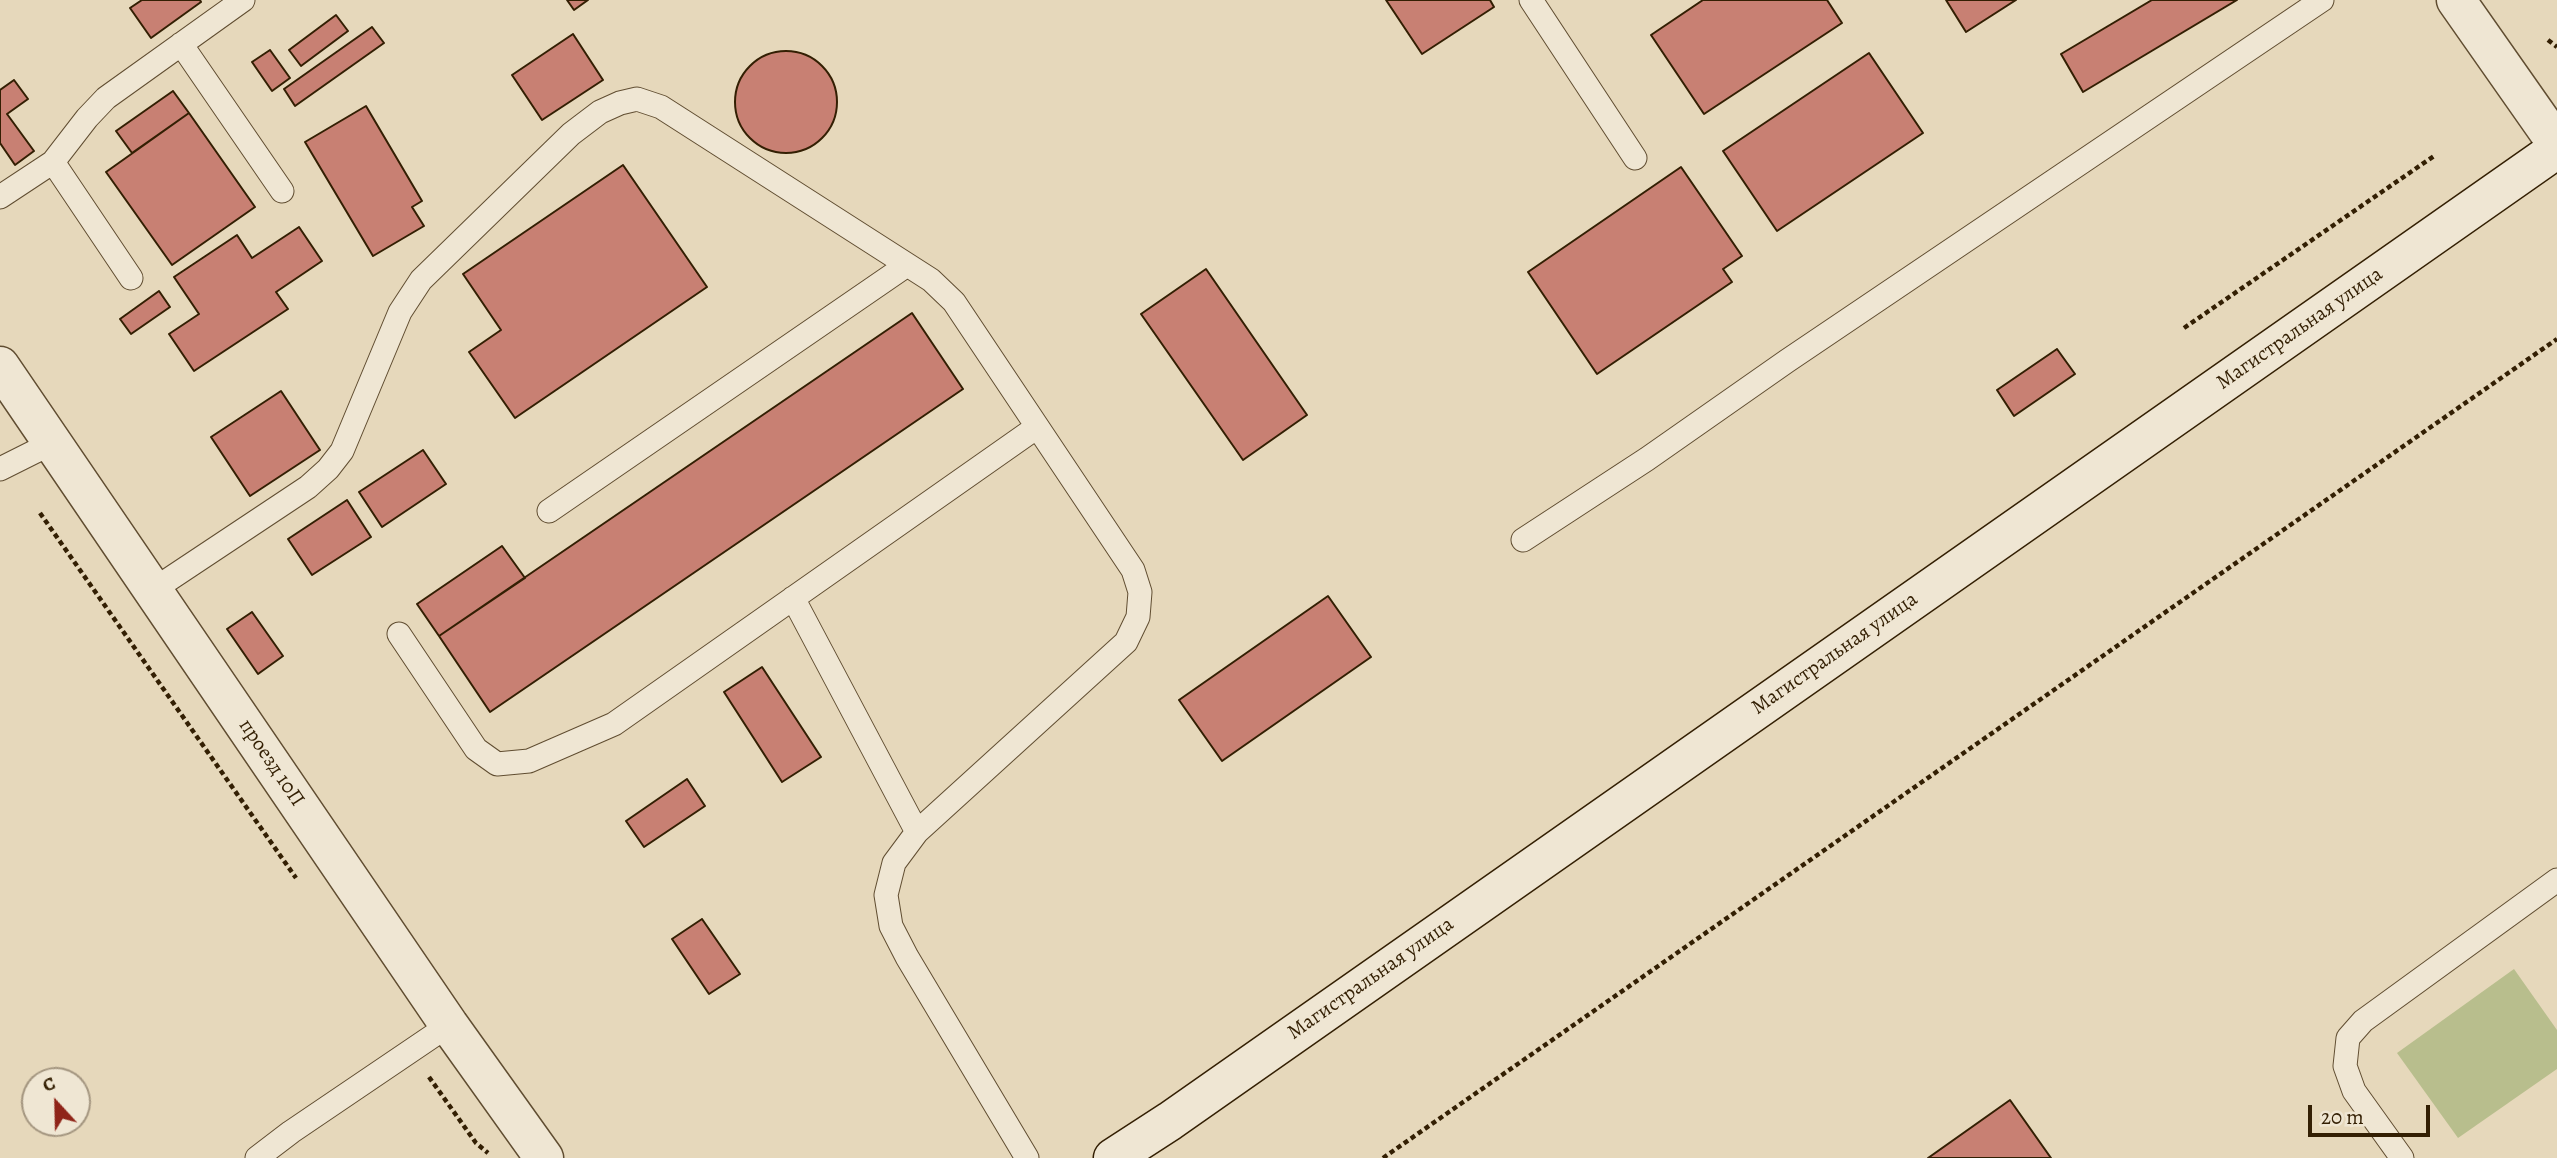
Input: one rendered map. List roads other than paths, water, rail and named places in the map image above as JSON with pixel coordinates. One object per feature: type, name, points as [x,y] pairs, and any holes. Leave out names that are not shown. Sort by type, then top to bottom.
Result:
[{"type":"main road","points":[[2456,0],[2557,146]]},
{"type":"main road","name":"Магистральная улица","points":[[1113,1158],[2557,146]]},
{"type":"main road","name":"проезд 10П","points":[[0,366],[449,1025],[544,1158]]},
{"type":"lane","points":[[0,197],[53,162],[86,118],[106,98],[243,0]]},
{"type":"lane","points":[[1531,0],[1635,158]]},
{"type":"lane","points":[[1522,540],[1647,459],[2322,0]]},
{"type":"lane","points":[[181,44],[282,191]]},
{"type":"lane","points":[[152,590],[307,487],[328,469],[341,451],[400,312],[421,280],[571,134],[600,112],[620,103],[637,99],[661,107],[931,280],[954,302],[1133,570],[1140,592],[1138,617],[1126,642],[917,832],[894,863],[886,895],[891,926],[907,957],[1027,1158]]},
{"type":"lane","points":[[53,162],[131,278]]},
{"type":"lane","points":[[550,511],[906,265]]},
{"type":"lane","points":[[399,634],[476,749],[497,764],[529,761],[614,724],[1037,427]]},
{"type":"lane","points":[[0,469],[52,443]]},
{"type":"lane","points":[[793,598],[917,832]]},
{"type":"lane","points":[[2402,1158],[2354,1091],[2345,1066],[2348,1038],[2363,1021],[2557,880]]},
{"type":"lane","points":[[257,1158],[449,1025]]}]
